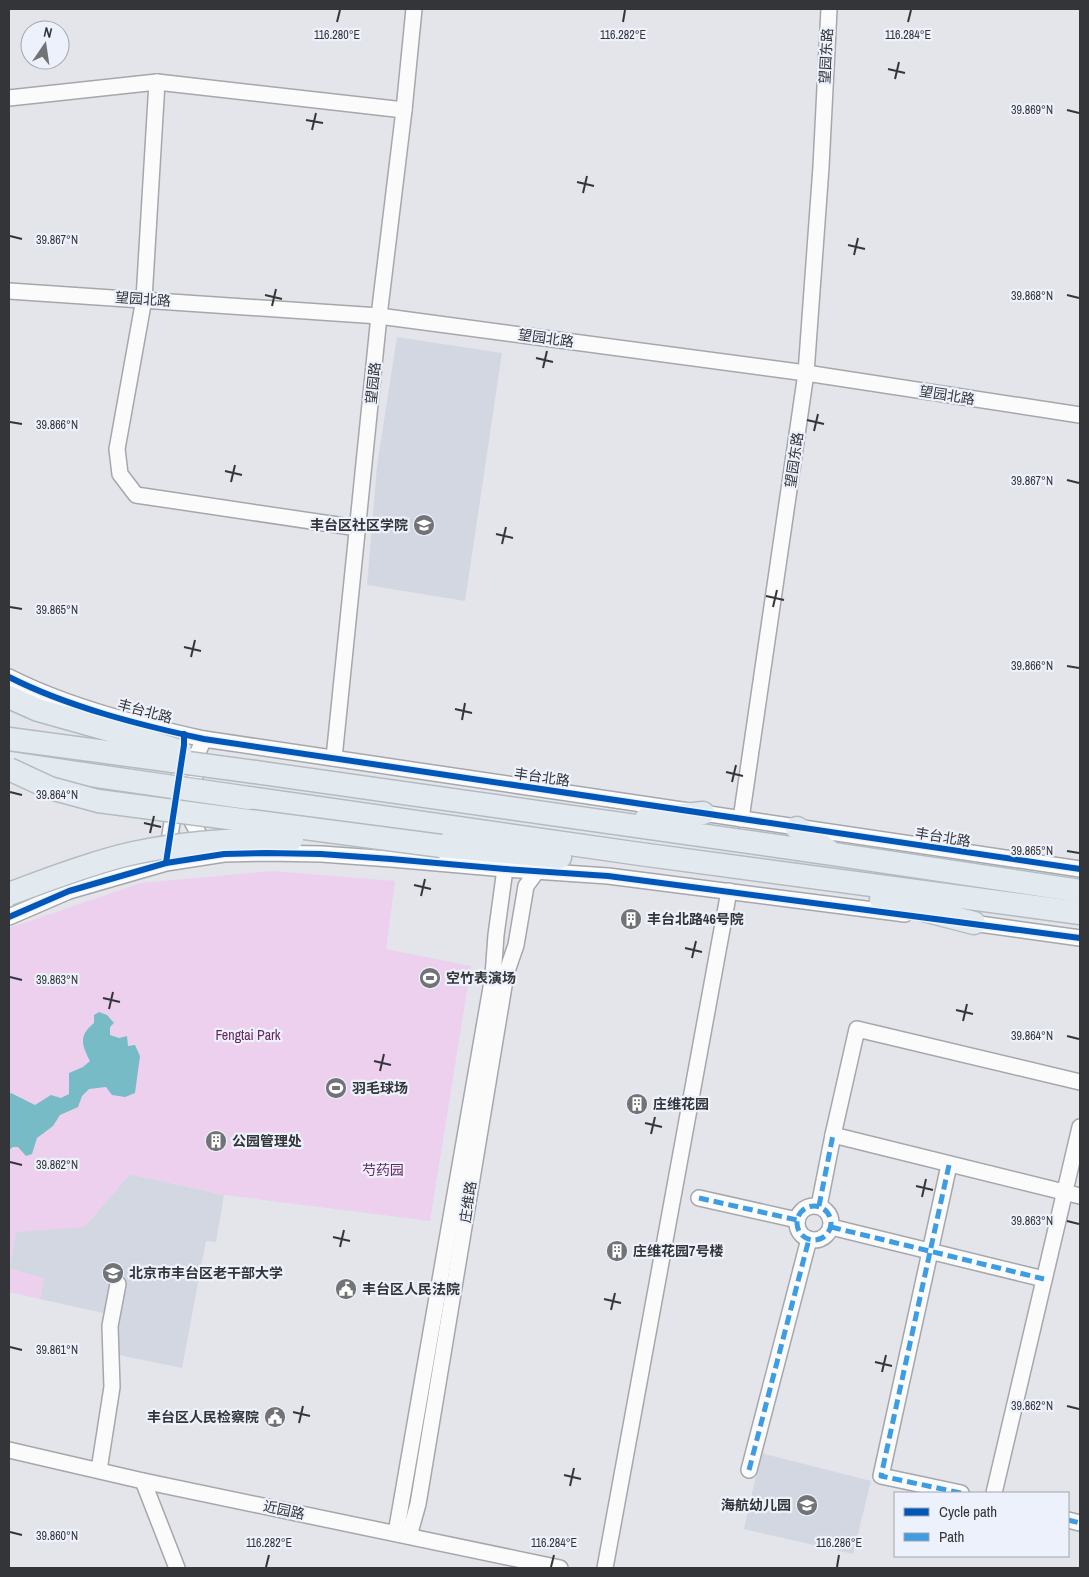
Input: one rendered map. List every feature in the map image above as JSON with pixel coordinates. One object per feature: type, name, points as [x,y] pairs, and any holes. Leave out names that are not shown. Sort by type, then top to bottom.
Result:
[{"type":"highway","points":[[9,697],[124,745]]},
{"type":"highway","points":[[9,739],[124,745],[255,772],[1070,889]]},
{"type":"highway","points":[[9,763],[640,854],[1080,913]]},
{"type":"highway","points":[[9,769],[50,788],[98,801],[441,846]]},
{"type":"highway","points":[[613,823],[703,813]]},
{"type":"highway","points":[[797,828],[832,854]]},
{"type":"highway","points":[[9,894],[61,874],[114,858],[182,845],[244,839],[318,838],[441,846],[559,857],[640,854]]},
{"type":"highway","points":[[791,874],[974,923]]},
{"type":"street","name":"望园路","points":[[334,758],[414,9]]},
{"type":"street","name":"望园东路","points":[[742,819],[806,373],[829,9]]},
{"type":"street","points":[[157,82],[144,299],[117,449],[120,474],[136,495],[358,528]]},
{"type":"street","points":[[9,98],[157,82],[404,110]]},
{"type":"street","name":"望园北路","points":[[9,291],[380,316],[806,373],[1080,415]]},
{"type":"street","name":"丰台北路","points":[[9,677],[34,690],[106,714],[204,739],[1080,869]]},
{"type":"street","points":[[166,863],[184,745],[184,734]]},
{"type":"street","points":[[204,739],[198,752],[190,818],[201,838],[212,848],[224,854]]},
{"type":"street","points":[[9,917],[69,891],[166,863],[224,854],[321,854],[608,876],[1080,938]]},
{"type":"street","name":"庄维路","points":[[403,1535],[493,976],[496,935],[505,869]]},
{"type":"street","name":"庄维路","points":[[403,1535],[418,1504],[506,974],[516,945],[526,886],[538,871]]},
{"type":"street","points":[[604,1568],[729,891]]},
{"type":"street","points":[[819,1206],[856,1028],[1080,1082]]},
{"type":"street","points":[[994,1492],[1080,1127]]},
{"type":"street","points":[[833,1135],[1080,1196]]},
{"type":"street","points":[[949,1165],[881,1476],[955,1492]]},
{"type":"street","points":[[699,1198],[797,1220]]},
{"type":"street","points":[[807,1206],[819,1206],[828,1212],[832,1222],[831,1227],[829,1232],[820,1239],[809,1239],[799,1232],[798,1215],[807,1206]]},
{"type":"street","points":[[831,1227],[1044,1279]]},
{"type":"street","points":[[749,1470],[809,1239]]},
{"type":"street","points":[[99,1470],[112,1387],[110,1326],[118,1284]]},
{"type":"street","name":"近园路","points":[[9,1450],[560,1568]]},
{"type":"street","points":[[143,1480],[177,1568]]},
{"type":"shaded area","name":"丰台区社区学院","points":[[397,337],[502,353],[465,601],[367,585],[377,466]]},
{"type":"shaded area","name":"北京市丰台区老干部大学","points":[[130,1174],[224,1195],[216,1242],[206,1241],[182,1368],[114,1354],[108,1314],[40,1299],[44,1278],[9,1269],[16,1232],[86,1225]]},
{"type":"shaded area","name":"海航幼儿园","points":[[761,1453],[871,1481],[853,1554],[744,1529]]},
{"type":"green space","name":"Fengtai Park","points":[[273,871],[395,881],[386,949],[471,966],[430,1221],[224,1195],[130,1174],[84,1227],[16,1232],[9,1269],[9,928],[141,883]]},
{"type":"green space","points":[[9,1269],[44,1278],[40,1299],[9,1292]]},
{"type":"water","points":[[99,1012],[107,1015],[114,1023],[110,1027],[110,1035],[119,1038],[127,1036],[128,1046],[135,1045],[140,1056],[135,1093],[125,1097],[112,1095],[106,1087],[89,1089],[82,1096],[78,1107],[60,1115],[53,1126],[37,1138],[32,1154],[26,1156],[18,1147],[13,1147],[9,1150],[9,1095],[11,1093],[35,1105],[51,1095],[61,1098],[69,1094],[69,1073],[83,1067],[90,1061],[83,1041],[86,1032],[94,1023],[94,1015]]},
{"type":"marked path","points":[[819,1206],[833,1135]]},
{"type":"marked path","points":[[949,1165],[881,1476],[956,1492]]},
{"type":"marked path","points":[[699,1198],[797,1220]]},
{"type":"marked path","points":[[814,1206],[821,1207],[826,1211],[830,1216],[831,1223],[830,1230],[826,1235],[821,1239],[814,1240],[807,1239],[802,1235],[798,1230],[797,1223],[798,1216],[802,1211],[807,1207],[814,1206]]},
{"type":"marked path","points":[[831,1227],[1044,1279]]},
{"type":"marked path","points":[[749,1470],[809,1239]]},
{"type":"marked path","points":[[1069,1520],[1080,1523]]},
{"type":"cycle path","points":[[9,677],[55,697],[105,714],[204,739],[1080,869]]},
{"type":"cycle path","points":[[166,863],[184,745],[184,734]]},
{"type":"cycle path","points":[[9,917],[69,891],[166,863],[224,854],[321,854],[608,876],[1080,938]]},
{"type":"place","name":"丰台区社区学院","points":[[424,525]]},
{"type":"place","name":"丰台北路46号院","points":[[631,919]]},
{"type":"place","name":"空竹表演场","points":[[430,978]]},
{"type":"place","name":"羽毛球场","points":[[336,1088]]},
{"type":"place","name":"庄维花园","points":[[637,1104]]},
{"type":"place","name":"公园管理处","points":[[216,1141]]},
{"type":"place","name":"庄维花园7号楼","points":[[617,1251]]},
{"type":"place","name":"北京市丰台区老干部大学","points":[[113,1273]]},
{"type":"place","name":"丰台区人民法院","points":[[346,1289]]},
{"type":"place","name":"丰台区人民检察院","points":[[275,1417]]},
{"type":"place","name":"海航幼儿园","points":[[807,1505]]},
{"type":"park label","name":"芍药园","points":[[383,1170]]}]
